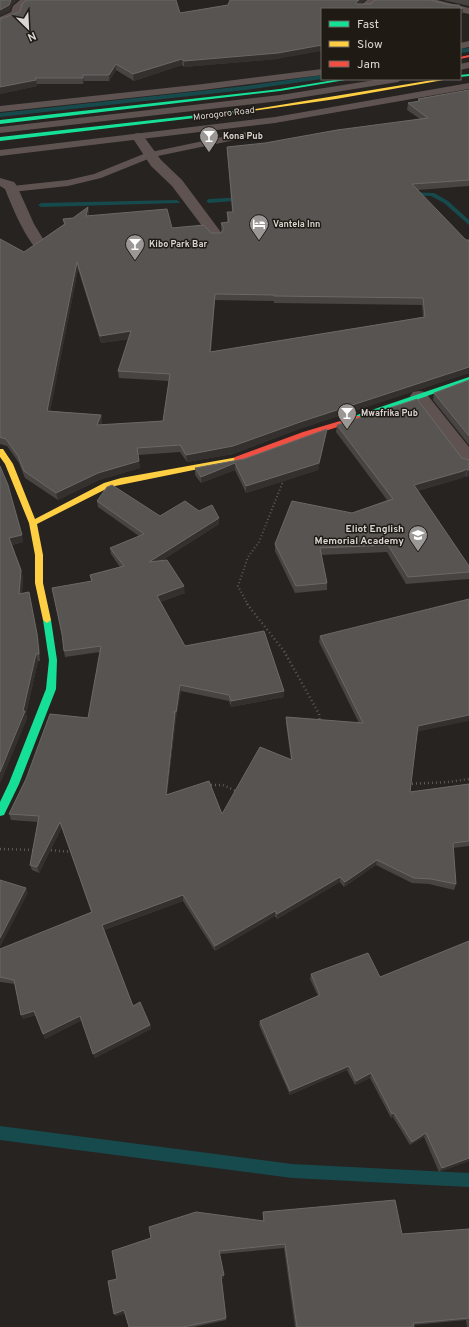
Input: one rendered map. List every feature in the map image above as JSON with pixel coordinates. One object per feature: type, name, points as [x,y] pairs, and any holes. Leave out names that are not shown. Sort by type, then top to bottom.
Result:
[{"type":"main road","name":"Morogoro Road","points":[[0,122],[280,90],[343,80]]},
{"type":"main road","name":"Morogoro Road","points":[[0,139],[262,109],[344,98],[442,80]]},
{"type":"main road","points":[[33,522],[107,485],[121,480],[236,460],[279,446],[306,434],[395,406],[469,379]]},
{"type":"main road","points":[[0,451],[9,464],[33,522],[39,555],[39,583],[51,641],[53,660],[51,689],[14,784],[0,812]]},
{"type":"street","points":[[0,21],[16,14],[17,8],[26,0]]},
{"type":"street","points":[[363,8],[374,0]]},
{"type":"street","points":[[425,0],[457,8]]},
{"type":"street","points":[[138,137],[150,155],[177,183],[216,235]]},
{"type":"street","points":[[6,186],[38,242]]},
{"type":"street","points":[[419,396],[469,460]]},
{"type":"lane","points":[[0,109],[204,87],[321,72]]},
{"type":"lane","name":"Morogoro Road","points":[[0,130],[280,98],[392,80]]},
{"type":"lane","points":[[0,153],[275,120],[469,86]]},
{"type":"lane","points":[[334,120],[361,114],[378,103]]},
{"type":"lane","points":[[274,130],[312,124]]},
{"type":"lane","points":[[6,186],[68,183],[90,178],[150,155],[227,138],[259,133]]},
{"type":"path","points":[[286,475],[259,542],[248,557],[238,586],[245,603],[263,623],[284,652],[319,714],[321,728]]},
{"type":"path","points":[[403,784],[449,782],[469,779]]},
{"type":"path","points":[[200,786],[212,784],[223,785],[242,793]]},
{"type":"path","points":[[0,849],[38,850]]},
{"type":"path","points":[[46,850],[78,852]]},
{"type":"building","points":[[0,0],[11,0],[9,5],[0,10]]},
{"type":"building","points":[[26,0],[176,0],[180,13],[228,5],[230,0],[359,0],[356,4],[371,4],[375,0],[431,0],[449,5],[459,5],[463,8],[321,8],[321,45],[278,53],[184,61],[182,59],[133,74],[116,64],[109,75],[83,75],[83,78],[35,78],[36,80],[0,87],[0,19],[20,12],[22,4]]},
{"type":"building","points":[[469,90],[469,180],[412,184],[466,240],[469,240],[469,367],[300,422],[233,446],[186,455],[180,445],[137,448],[139,461],[98,473],[56,493],[24,471],[18,456],[6,439],[0,437],[0,239],[24,252],[65,224],[63,219],[73,218],[88,207],[86,216],[167,209],[172,228],[204,225],[211,233],[221,233],[224,228],[221,223],[229,222],[227,212],[233,212],[227,147],[265,143],[337,130],[428,118],[408,103],[420,101],[418,99]],"holes":[[[77,262],[100,336],[131,331],[118,371],[170,374],[163,421],[97,425],[101,415],[47,411]],[[215,294],[423,298],[425,317],[210,352]]]},
{"type":"building","points":[[469,380],[469,436],[434,393]]},
{"type":"building","points":[[417,399],[462,458],[469,460],[469,470],[467,469],[414,485],[469,566],[469,572],[408,577],[388,545],[320,548],[327,583],[296,586],[275,544],[292,501],[352,513],[393,499],[337,425]]},
{"type":"building","points":[[327,429],[319,463],[246,486],[235,463],[201,477],[195,468],[244,459]]},
{"type":"building","points":[[0,466],[8,485],[22,535],[9,538],[21,570],[19,594],[29,592],[37,634],[39,654],[36,654],[23,711],[25,711],[0,772]]},
{"type":"building","points":[[112,485],[160,516],[185,501],[199,511],[212,505],[219,518],[149,562],[167,560],[184,586],[157,596],[185,646],[264,631],[284,691],[231,701],[229,695],[180,685],[176,712],[173,712],[175,713],[166,795],[209,781],[222,814],[260,747],[292,760],[286,717],[363,723],[320,636],[469,599],[469,715],[418,726],[410,792],[469,784],[469,841],[453,843],[456,884],[431,879],[414,878],[377,860],[345,882],[340,877],[277,914],[275,911],[215,946],[183,895],[102,925],[133,1006],[140,1002],[150,1025],[93,1054],[80,1016],[43,1034],[34,1011],[21,1015],[14,980],[0,977],[0,949],[92,912],[60,822],[37,867],[30,865],[39,816],[9,814],[26,779],[50,714],[88,718],[101,646],[64,651],[62,634],[52,588],[92,581],[90,575],[124,566],[110,548],[144,534],[97,501],[107,487]]},
{"type":"building","points":[[0,880],[26,888],[0,938]]},
{"type":"building","points":[[469,941],[469,1158],[442,1168],[426,1133],[412,1142],[394,1113],[392,1114],[371,1073],[356,1081],[349,1066],[290,1091],[260,1021],[320,995],[311,974],[368,953],[380,977]]},
{"type":"building","points":[[395,1200],[402,1234],[469,1229],[469,1318],[413,1323],[414,1327],[297,1327],[285,1244],[219,1251],[224,1275],[221,1276],[226,1318],[183,1327],[129,1327],[124,1310],[114,1314],[108,1281],[117,1279],[112,1251],[151,1238],[149,1227],[196,1212],[264,1221],[263,1212]]},
{"type":"waterway","points":[[461,51],[469,50]]},
{"type":"waterway","points":[[0,115],[245,88],[321,77]]},
{"type":"waterway","points":[[409,194],[432,194],[446,202],[469,223]]},
{"type":"waterway","points":[[209,201],[245,199]]},
{"type":"waterway","points":[[41,205],[177,202]]},
{"type":"waterway","points":[[0,1133],[292,1171],[469,1180]]},
{"type":"traffic: fast","points":[[461,76],[469,75]]},
{"type":"traffic: fast","points":[[0,122],[280,90],[343,80]]},
{"type":"traffic: fast","points":[[0,139],[252,110]]},
{"type":"traffic: fast","points":[[357,418],[469,379]]},
{"type":"traffic: fast","points":[[0,812],[14,784],[51,689],[53,660],[47,620]]},
{"type":"traffic: slow","points":[[252,110],[336,98],[441,80]]},
{"type":"traffic: slow","points":[[0,451],[9,464],[33,523],[39,555],[39,583],[47,620]]},
{"type":"traffic: slow","points":[[33,523],[107,485],[238,459]]},
{"type":"traffic: jam","points":[[461,58],[469,56]]},
{"type":"traffic: jam","points":[[238,459],[306,434],[357,418]]},
{"type":"place","name":"Kona Pub","points":[[209,153]]},
{"type":"place","name":"Vantela Inn","points":[[259,241]]},
{"type":"place","name":"Kibo Park Bar","points":[[135,261]]},
{"type":"place","name":"Mwafrika Pub","points":[[347,430]]},
{"type":"place","name":"Eliot English Memorial Academy","points":[[418,552]]}]
